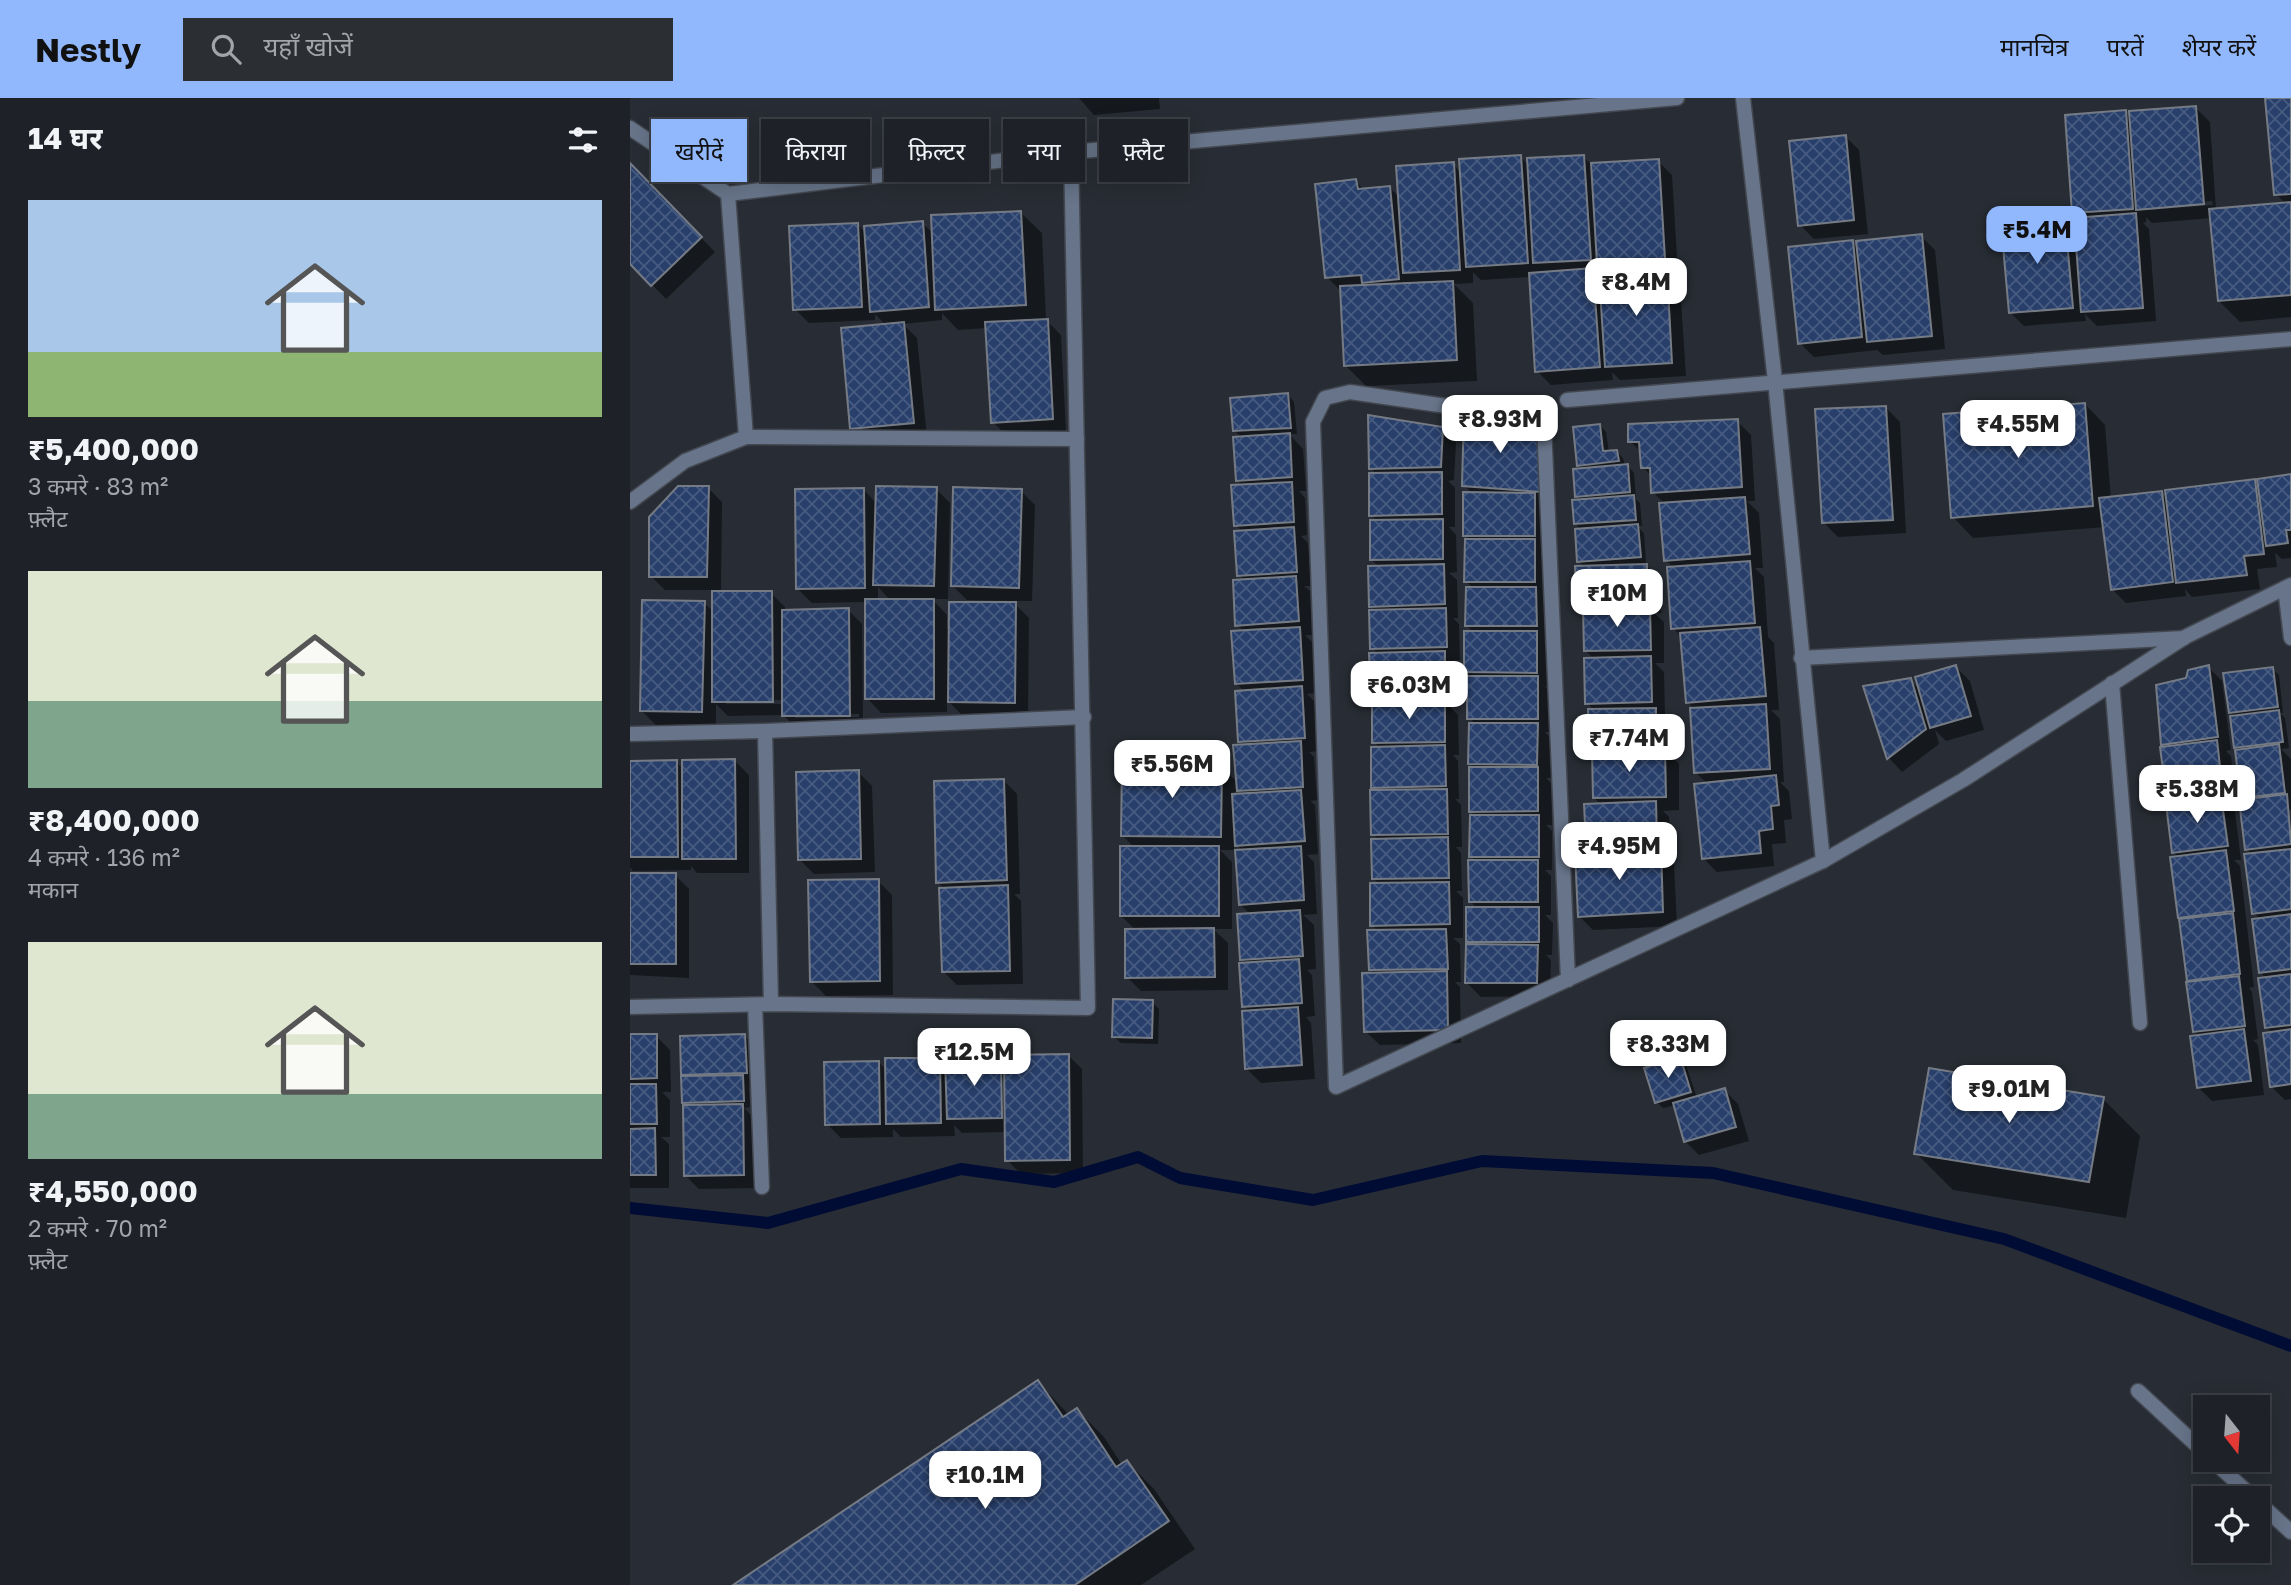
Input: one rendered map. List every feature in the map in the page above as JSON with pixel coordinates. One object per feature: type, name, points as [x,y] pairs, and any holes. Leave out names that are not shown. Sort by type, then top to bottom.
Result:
[{"type":"street","points":[[1085,151],[1677,98]]},
{"type":"street","points":[[1743,98],[1824,861]]},
{"type":"street","points":[[630,128],[728,194],[1003,160]]},
{"type":"street","points":[[630,1007],[771,1004],[1087,1008],[1084,717],[1072,182]]},
{"type":"street","points":[[728,194],[746,437]]},
{"type":"street","points":[[1567,400],[2291,339]]},
{"type":"street","points":[[1568,980],[1544,424],[1515,416],[1350,392],[1325,398],[1313,422],[1336,1087],[1568,980],[1824,861],[1963,780],[2185,638],[2288,587],[2291,638]]},
{"type":"street","points":[[630,502],[685,461],[746,437],[1077,439]]},
{"type":"street","points":[[1801,658],[2185,638]]},
{"type":"street","points":[[2112,683],[2140,1023]]},
{"type":"street","points":[[630,734],[1084,717]]},
{"type":"street","points":[[765,731],[771,1004]]},
{"type":"street","points":[[755,1005],[762,1187]]},
{"type":"street","points":[[2138,1391],[2193,1442]]},
{"type":"street","points":[[2225,1472],[2241,1486]]},
{"type":"street","points":[[2270,1513],[2291,1532]]},
{"type":"building","points":[[2265,98],[2291,98],[2291,194],[2274,195]]},
{"type":"building","points":[[2196,106],[2204,204],[2136,210],[2129,111]]},
{"type":"building","points":[[2126,110],[2133,209],[2072,213],[2065,115]]},
{"type":"building","points":[[1846,135],[1854,220],[1798,226],[1789,141]]},
{"type":"building","points":[[1521,155],[1528,263],[1466,267],[1459,159]]},
{"type":"building","points":[[1584,155],[1591,260],[1533,263],[1527,158]]},
{"type":"building","points":[[1659,159],[1665,259],[1597,264],[1591,163]]},
{"type":"building","points":[[1454,162],[1460,270],[1403,273],[1396,166]]},
{"type":"building","points":[[630,163],[702,237],[651,286],[630,264]]},
{"type":"building","points":[[1356,179],[1358,189],[1390,186],[1399,279],[1362,283],[1361,275],[1325,278],[1315,184]]},
{"type":"building","points":[[2291,202],[2291,295],[2218,301],[2209,209]]},
{"type":"building","points":[[1021,211],[1026,305],[935,310],[931,215]]},
{"type":"building","points":[[2136,213],[2143,308],[2081,312],[2074,218]]},
{"type":"building","points":[[2065,218],[2073,308],[2009,313],[2001,223]]},
{"type":"building","points":[[923,221],[929,307],[870,312],[864,226]]},
{"type":"building","points":[[858,223],[862,307],[793,310],[789,226]]},
{"type":"building","points":[[1922,234],[1932,336],[1867,342],[1856,241]]},
{"type":"building","points":[[1853,240],[1862,337],[1798,344],[1788,247]]},
{"type":"building","points":[[1593,268],[1600,367],[1535,372],[1529,273]]},
{"type":"building","points":[[1667,269],[1672,363],[1605,367],[1599,274]]},
{"type":"building","points":[[1453,281],[1457,360],[1344,366],[1340,286]]},
{"type":"building","points":[[1048,319],[1053,419],[991,423],[985,322]]},
{"type":"building","points":[[904,322],[914,423],[850,429],[841,328]]},
{"type":"building","points":[[1288,393],[1291,428],[1233,431],[1230,398]]},
{"type":"building","points":[[2085,403],[2093,506],[1951,518],[1943,414]]},
{"type":"building","points":[[1886,406],[1893,520],[1822,523],[1815,409]]},
{"type":"building","points":[[1464,410],[1540,431],[1541,492],[1462,486]]},
{"type":"building","points":[[1368,415],[1443,427],[1441,467],[1369,469]]},
{"type":"building","points":[[1738,419],[1742,487],[1651,493],[1650,468],[1641,468],[1639,442],[1628,442],[1628,424]]},
{"type":"building","points":[[1600,424],[1603,451],[1617,450],[1619,461],[1577,466],[1573,427]]},
{"type":"building","points":[[1290,433],[1292,477],[1236,481],[1233,437]]},
{"type":"building","points":[[1628,464],[1630,492],[1575,497],[1573,469]]},
{"type":"building","points":[[1442,472],[1442,514],[1369,516],[1369,473]]},
{"type":"building","points":[[2291,474],[2291,530],[2286,530],[2288,543],[2266,546],[2257,479]]},
{"type":"building","points":[[2255,479],[2264,554],[2244,556],[2247,575],[2176,583],[2165,490]]},
{"type":"building","points":[[1292,482],[1294,522],[1234,526],[1231,485]]},
{"type":"building","points":[[678,486],[709,486],[707,577],[649,577],[649,517]]},
{"type":"building","points":[[876,486],[937,487],[934,586],[873,585]]},
{"type":"building","points":[[953,487],[1022,489],[1019,588],[951,586]]},
{"type":"building","points":[[864,488],[865,588],[796,589],[795,489]]},
{"type":"building","points":[[2162,491],[2173,582],[2111,590],[2099,498]]},
{"type":"building","points":[[1463,492],[1535,493],[1535,536],[1463,536]]},
{"type":"building","points":[[1634,495],[1636,520],[1574,524],[1572,500]]},
{"type":"building","points":[[1745,497],[1750,554],[1664,561],[1659,503]]},
{"type":"building","points":[[1443,519],[1443,559],[1370,560],[1370,520]]},
{"type":"building","points":[[1638,524],[1641,557],[1577,562],[1575,529]]},
{"type":"building","points":[[1294,527],[1297,572],[1237,576],[1234,531]]},
{"type":"building","points":[[1465,539],[1535,539],[1535,582],[1464,582]]},
{"type":"building","points":[[1750,561],[1755,623],[1671,629],[1667,567]]},
{"type":"building","points":[[1444,564],[1445,604],[1369,607],[1368,566]]},
{"type":"building","points":[[1647,564],[1647,599],[1576,601],[1575,566]]},
{"type":"building","points":[[1296,576],[1299,621],[1235,626],[1233,580]]},
{"type":"building","points":[[1466,587],[1536,587],[1537,626],[1465,626]]},
{"type":"building","points":[[712,591],[772,591],[773,702],[712,702]]},
{"type":"building","points":[[865,599],[934,599],[934,699],[865,699]]},
{"type":"building","points":[[642,600],[705,601],[702,712],[640,711]]},
{"type":"building","points":[[949,602],[1016,602],[1015,703],[948,702]]},
{"type":"building","points":[[1650,607],[1651,650],[1584,651],[1583,608]]},
{"type":"building","points":[[849,608],[850,716],[782,716],[782,610]]},
{"type":"building","points":[[1446,608],[1447,647],[1370,649],[1369,610]]},
{"type":"building","points":[[1300,627],[1303,680],[1235,684],[1231,631]]},
{"type":"building","points":[[1760,627],[1766,696],[1686,703],[1680,633]]},
{"type":"building","points":[[1464,631],[1537,631],[1537,673],[1464,672]]},
{"type":"building","points":[[1445,651],[1445,693],[1370,695],[1369,653]]},
{"type":"building","points":[[1651,656],[1652,702],[1585,704],[1584,658]]},
{"type":"building","points":[[1956,665],[1971,716],[1930,728],[1915,677]]},
{"type":"building","points":[[2209,665],[2218,737],[2161,745],[2156,685],[2186,678],[2188,670]]},
{"type":"building","points":[[2273,667],[2278,707],[2229,713],[2223,673]]},
{"type":"building","points":[[1467,676],[1538,676],[1538,719],[1467,719]]},
{"type":"building","points":[[1911,678],[1926,729],[1887,759],[1863,686]]},
{"type":"building","points":[[1302,686],[1305,738],[1238,742],[1235,691]]},
{"type":"building","points":[[1445,699],[1445,742],[1372,743],[1372,701]]},
{"type":"building","points":[[1766,704],[1770,769],[1694,773],[1690,708]]},
{"type":"building","points":[[1656,708],[1656,745],[1589,746],[1588,709]]},
{"type":"building","points":[[2279,710],[2283,742],[2234,748],[2230,716]]},
{"type":"building","points":[[1469,723],[1538,723],[1537,765],[1468,764]]},
{"type":"building","points":[[2217,740],[2223,793],[2167,800],[2160,747]]},
{"type":"building","points":[[1301,741],[1303,787],[1237,791],[1233,745]]},
{"type":"building","points":[[2279,744],[2285,793],[2241,798],[2235,750]]},
{"type":"building","points":[[1445,745],[1446,786],[1371,788],[1371,747]]},
{"type":"building","points":[[1665,749],[1666,797],[1593,798],[1592,750]]},
{"type":"building","points":[[735,759],[736,859],[682,859],[682,760]]},
{"type":"building","points":[[677,760],[678,857],[630,857],[630,761]]},
{"type":"building","points":[[1122,764],[1222,765],[1221,837],[1121,836]]},
{"type":"building","points":[[1469,767],[1538,767],[1538,811],[1469,812]]},
{"type":"building","points":[[859,770],[861,859],[798,860],[796,772]]},
{"type":"building","points":[[1776,775],[1779,805],[1771,806],[1773,829],[1759,831],[1761,853],[1702,859],[1694,784]]},
{"type":"building","points":[[1004,779],[1007,880],[936,883],[934,781]]},
{"type":"building","points":[[1447,789],[1448,834],[1371,835],[1370,790]]},
{"type":"building","points":[[1301,790],[1305,841],[1235,846],[1232,794]]},
{"type":"building","points":[[2287,794],[2291,844],[2245,850],[2239,800]]},
{"type":"building","points":[[2221,796],[2228,846],[2172,853],[2166,804]]},
{"type":"building","points":[[1656,801],[1657,841],[1586,844],[1584,804]]},
{"type":"building","points":[[1470,815],[1539,815],[1539,857],[1469,857]]},
{"type":"building","points":[[1448,837],[1449,878],[1372,879],[1371,839]]},
{"type":"building","points":[[1120,846],[1219,846],[1219,916],[1120,916]]},
{"type":"building","points":[[1301,846],[1304,900],[1239,905],[1235,850]]},
{"type":"building","points":[[1661,848],[1663,912],[1578,917],[1575,852]]},
{"type":"building","points":[[2291,849],[2291,909],[2252,914],[2244,854]]},
{"type":"building","points":[[2226,850],[2234,911],[2178,918],[2170,857]]},
{"type":"building","points":[[1468,860],[1538,860],[1538,902],[1469,902]]},
{"type":"building","points":[[630,873],[676,873],[676,964],[630,964]]},
{"type":"building","points":[[879,879],[880,981],[810,982],[808,880]]},
{"type":"building","points":[[1449,882],[1450,924],[1370,926],[1370,883]]},
{"type":"building","points":[[1008,885],[1010,971],[942,972],[939,888]]},
{"type":"building","points":[[1466,907],[1539,907],[1539,942],[1466,942]]},
{"type":"building","points":[[1300,910],[1303,956],[1240,960],[1237,914]]},
{"type":"building","points":[[2233,913],[2240,974],[2187,981],[2179,919]]},
{"type":"building","points":[[2291,914],[2291,969],[2259,973],[2252,919]]},
{"type":"building","points":[[1214,928],[1215,977],[1125,978],[1125,929]]},
{"type":"building","points":[[1446,929],[1448,969],[1369,970],[1367,930]]},
{"type":"building","points":[[1466,944],[1538,945],[1537,983],[1465,983]]},
{"type":"building","points":[[1299,959],[1302,1003],[1242,1007],[1239,963]]},
{"type":"building","points":[[1447,971],[1448,1030],[1364,1032],[1362,973]]},
{"type":"building","points":[[2291,974],[2291,1025],[2265,1028],[2258,978]]},
{"type":"building","points":[[2239,976],[2245,1026],[2193,1032],[2186,982]]},
{"type":"building","points":[[1113,999],[1153,1000],[1152,1038],[1112,1037]]},
{"type":"building","points":[[1298,1007],[1302,1065],[1245,1069],[1242,1011]]},
{"type":"building","points":[[2244,1029],[2251,1081],[2197,1088],[2190,1036]]},
{"type":"building","points":[[2291,1029],[2291,1084],[2270,1087],[2263,1033]]},
{"type":"building","points":[[630,1034],[657,1034],[657,1078],[630,1079]]},
{"type":"building","points":[[745,1034],[747,1073],[681,1075],[680,1036]]},
{"type":"building","points":[[1069,1054],[1070,1160],[1005,1161],[1004,1055]]},
{"type":"building","points":[[1680,1056],[1691,1092],[1655,1103],[1644,1068]]},
{"type":"building","points":[[945,1057],[1001,1057],[1002,1118],[947,1119]]},
{"type":"building","points":[[885,1058],[940,1058],[941,1123],[886,1124]]},
{"type":"building","points":[[879,1061],[880,1124],[825,1125],[824,1062]]},
{"type":"building","points":[[1929,1068],[2104,1097],[2089,1182],[1914,1154]]},
{"type":"building","points":[[743,1075],[744,1101],[682,1103],[681,1076]]},
{"type":"building","points":[[630,1084],[656,1084],[657,1124],[630,1124]]},
{"type":"building","points":[[1725,1088],[1736,1127],[1684,1142],[1673,1103]]},
{"type":"building","points":[[743,1104],[744,1175],[684,1176],[683,1105]]},
{"type":"building","points":[[655,1128],[656,1175],[630,1175],[630,1129]]},
{"type":"building","points":[[1038,1380],[1063,1417],[1077,1408],[1116,1467],[1127,1460],[1169,1521],[1075,1585],[733,1585]]},
{"type":"waterway","points":[[630,1208],[768,1223],[961,1169],[1054,1182],[1138,1157],[1180,1178],[1313,1200],[1482,1161],[1713,1173],[2004,1239],[2291,1346]]}]
